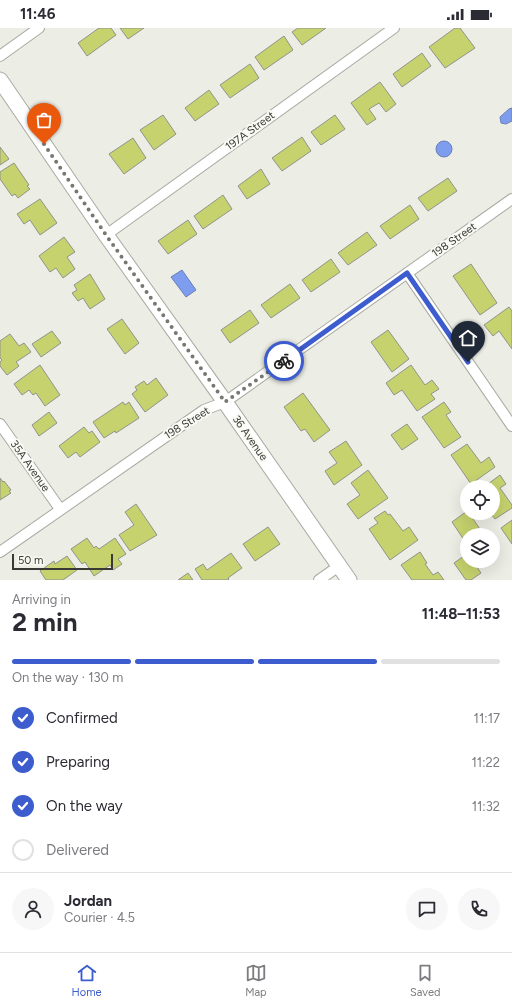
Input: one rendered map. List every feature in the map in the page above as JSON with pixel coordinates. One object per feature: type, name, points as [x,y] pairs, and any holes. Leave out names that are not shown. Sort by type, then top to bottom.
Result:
[{"type":"main road","name":"36 Avenue","points":[[0,80],[106,235],[349,580]]},
{"type":"street","points":[[0,56],[39,28]]},
{"type":"street","name":"197A Street","points":[[106,235],[394,28]]},
{"type":"street","name":"198 Street","points":[[0,552],[204,410],[225,402],[512,199]]},
{"type":"street","points":[[407,273],[512,426]]},
{"type":"street","name":"35A Avenue","points":[[0,424],[60,509]]},
{"type":"street","points":[[319,580],[339,566]]},
{"type":"water","points":[[512,108],[512,121],[506,124],[501,123],[500,117]]},
{"type":"water","points":[[444,141],[450,143],[452,149],[450,155],[444,157],[438,155],[436,149],[438,143]]},
{"type":"water","points":[[182,270],[196,290],[186,297],[171,277]]},
{"type":"building","points":[[99,28],[111,28],[116,35],[87,56],[78,43]]},
{"type":"building","points":[[120,28],[144,28],[128,39]]},
{"type":"building","points":[[298,28],[326,28],[302,45],[292,32]]},
{"type":"building","points":[[455,28],[460,28],[475,48],[445,68],[429,47]]},
{"type":"building","points":[[284,36],[293,50],[264,70],[255,57]]},
{"type":"building","points":[[422,53],[431,66],[402,87],[393,74]]},
{"type":"building","points":[[250,64],[259,78],[230,98],[220,85]]},
{"type":"building","points":[[380,82],[396,104],[386,112],[379,103],[369,109],[376,119],[367,125],[351,103]]},
{"type":"building","points":[[209,90],[219,104],[195,121],[185,108]]},
{"type":"building","points":[[163,115],[176,134],[154,150],[140,130]]},
{"type":"building","points":[[335,115],[345,129],[321,145],[311,132]]},
{"type":"building","points":[[302,137],[311,151],[282,171],[272,158]]},
{"type":"building","points":[[133,138],[146,158],[124,174],[109,154]]},
{"type":"building","points":[[0,147],[9,159],[0,165]]},
{"type":"building","points":[[14,163],[29,185],[27,186],[30,189],[18,198],[15,194],[12,196],[0,179],[0,172]]},
{"type":"building","points":[[261,169],[270,184],[247,199],[238,186]]},
{"type":"building","points":[[448,178],[457,191],[428,211],[418,198]]},
{"type":"building","points":[[223,195],[232,209],[203,229],[194,216]]},
{"type":"building","points":[[40,199],[57,223],[40,235],[30,220],[24,224],[17,214]]},
{"type":"building","points":[[410,205],[419,219],[390,239],[380,226]]},
{"type":"building","points":[[188,220],[197,234],[168,254],[158,241]]},
{"type":"building","points":[[367,232],[377,245],[348,265],[338,253]]},
{"type":"building","points":[[64,237],[75,252],[67,257],[75,269],[63,278],[56,268],[50,272],[39,256]]},
{"type":"building","points":[[331,259],[340,272],[311,292],[302,280]]},
{"type":"building","points":[[471,264],[497,303],[480,315],[453,276]]},
{"type":"building","points":[[90,274],[105,299],[90,309],[83,298],[78,301],[72,293],[77,290],[74,285]]},
{"type":"building","points":[[290,284],[300,298],[271,318],[261,305]]},
{"type":"building","points":[[509,307],[512,311],[512,349],[499,331],[493,336],[484,325]]},
{"type":"building","points":[[250,310],[259,323],[230,343],[221,330]]},
{"type":"building","points":[[122,319],[139,343],[125,354],[107,329]]},
{"type":"building","points":[[388,330],[409,359],[392,372],[371,342]]},
{"type":"building","points":[[52,331],[61,343],[41,357],[32,344]]},
{"type":"building","points":[[10,334],[19,346],[24,343],[31,352],[16,362],[19,366],[7,375],[0,366],[0,362],[2,360],[0,358],[0,341]]},
{"type":"building","points":[[40,365],[60,395],[45,406],[36,393],[33,395],[29,390],[22,395],[14,384]]},
{"type":"building","points":[[411,365],[425,385],[432,380],[439,389],[431,394],[435,399],[417,411],[402,390],[394,395],[386,383]]},
{"type":"building","points":[[156,378],[168,395],[145,412],[132,394],[137,390],[135,387],[144,381],[147,385]]},
{"type":"building","points":[[303,393],[330,430],[314,442],[305,429],[301,431],[284,407]]},
{"type":"building","points":[[123,402],[125,405],[129,402],[139,418],[116,433],[115,431],[104,438],[93,422]]},
{"type":"building","points":[[444,402],[451,412],[446,415],[461,437],[444,448],[422,417]]},
{"type":"building","points":[[49,412],[57,423],[39,436],[32,425]]},
{"type":"building","points":[[407,424],[418,439],[402,450],[391,435]]},
{"type":"building","points":[[84,427],[89,433],[92,431],[100,442],[80,457],[76,452],[68,458],[59,446]]},
{"type":"building","points":[[346,441],[362,465],[334,485],[325,471],[337,463],[329,452]]},
{"type":"building","points":[[467,444],[481,463],[489,457],[495,467],[477,480],[468,480],[451,455]]},
{"type":"building","points":[[368,470],[388,498],[358,519],[347,504],[360,495],[351,483]]},
{"type":"building","points":[[500,475],[506,484],[500,488],[500,480],[493,480]]},
{"type":"building","points":[[0,478],[11,490],[9,491],[11,493],[0,500]]},
{"type":"building","points":[[500,488],[512,505],[512,508],[500,516]]},
{"type":"building","points":[[136,504],[157,535],[130,551],[119,535],[134,525],[125,512]]},
{"type":"building","points":[[385,511],[388,515],[390,514],[403,531],[409,527],[418,540],[390,560],[369,529],[378,523],[374,518]]},
{"type":"building","points":[[460,516],[460,520],[474,520],[479,528],[460,528],[460,534],[452,522]]},
{"type":"building","points":[[512,520],[512,544],[501,528]]},
{"type":"building","points":[[268,527],[280,544],[255,561],[243,544]]},
{"type":"building","points":[[87,538],[94,548],[96,546],[99,549],[115,538],[126,554],[118,559],[122,564],[113,570],[110,565],[94,576],[85,562],[82,564],[71,549]]},
{"type":"building","points":[[420,552],[427,563],[425,564],[433,575],[438,572],[444,580],[412,580],[401,565]]},
{"type":"building","points":[[231,553],[242,568],[228,578],[228,580],[202,580],[195,569],[203,564],[207,570]]},
{"type":"building","points":[[67,556],[77,570],[63,580],[46,580],[40,571],[54,561],[55,564]]},
{"type":"building","points":[[460,559],[460,568],[478,568],[481,573],[471,580],[466,580],[454,563]]},
{"type":"building","points":[[188,573],[193,580],[178,580]]},
{"type":"way so far","points":[[44,144],[106,235],[225,402],[284,361]]},
{"type":"route","points":[[284,361],[407,273],[468,362]]}]
